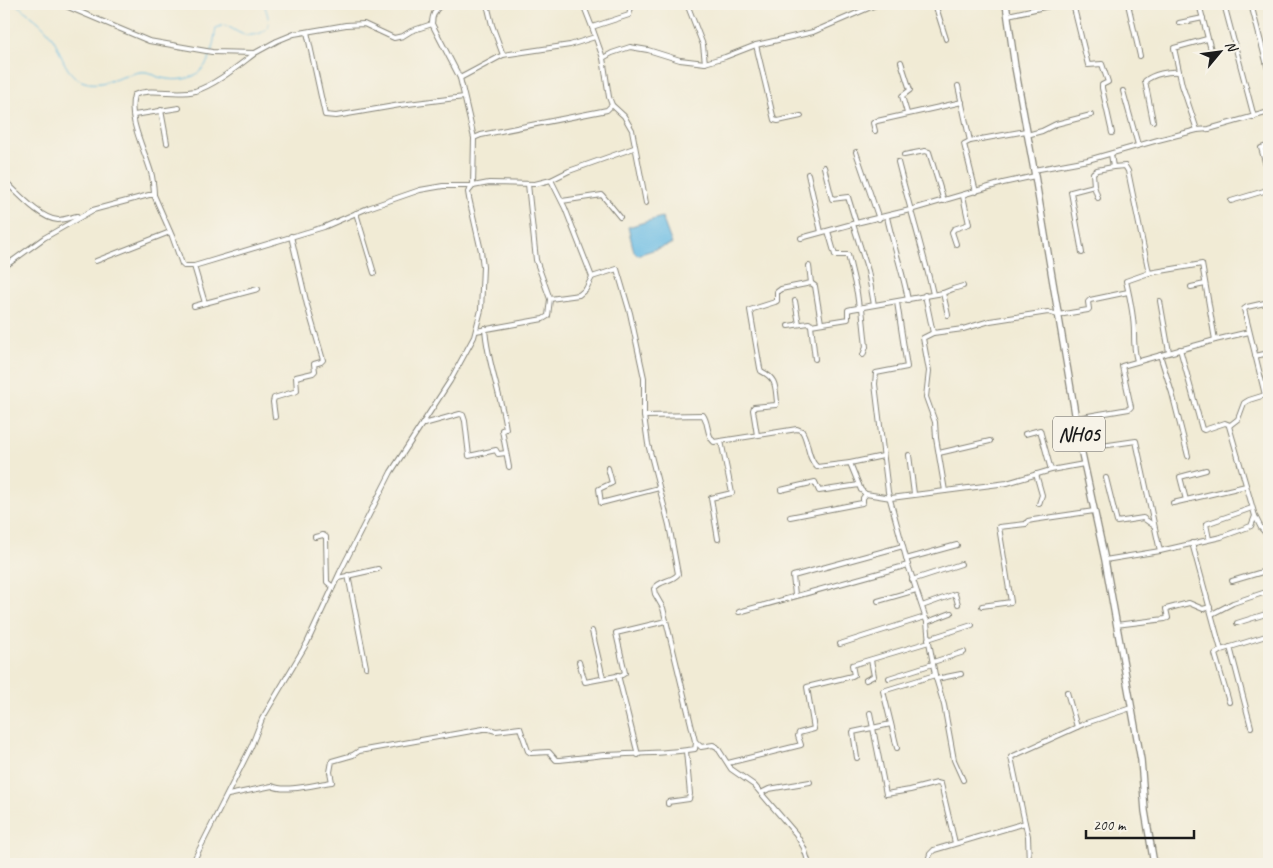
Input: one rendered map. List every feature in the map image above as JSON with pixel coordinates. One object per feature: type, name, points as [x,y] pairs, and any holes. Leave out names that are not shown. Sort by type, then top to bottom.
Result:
[{"type":"main road","name":"NH05","points":[[1006,4],[1015,67],[1035,173],[1081,449],[1105,560],[1130,708],[1141,760],[1145,811],[1154,864]]},
{"type":"street","points":[[61,4],[149,41],[205,51],[255,53]]},
{"type":"street","points":[[192,864],[251,747],[262,719],[307,642],[391,472],[424,424],[450,381],[476,331],[481,310],[483,267],[468,192],[473,186],[474,138],[460,78],[432,24],[435,10],[444,4]]},
{"type":"street","points":[[487,4],[492,25],[503,55]]},
{"type":"street","points":[[583,4],[601,50],[612,105],[624,116],[632,130],[646,203]]},
{"type":"street","points":[[592,27],[629,15],[632,4]]},
{"type":"street","points":[[687,4],[703,45],[705,63]]},
{"type":"street","points":[[603,58],[630,47],[648,50],[680,60],[705,63],[725,58],[756,46],[813,32],[878,4]]},
{"type":"street","points":[[935,4],[946,39]]},
{"type":"street","points":[[1008,15],[1058,4]]},
{"type":"street","points":[[1073,4],[1088,65],[1102,64],[1107,75],[1108,82],[1102,85],[1102,88],[1112,134]]},
{"type":"street","points":[[1128,4],[1140,56]]},
{"type":"street","points":[[1200,4],[1210,50]]},
{"type":"street","points":[[1224,4],[1254,117]]},
{"type":"street","points":[[1251,4],[1269,73]]},
{"type":"street","points":[[1179,23],[1203,18]]},
{"type":"street","points":[[432,24],[411,31],[404,36],[394,38],[364,24],[294,34],[255,53],[231,70],[195,91],[179,93],[146,92],[134,95],[132,103],[137,132],[152,176],[154,195],[182,264],[184,266],[194,266],[324,227],[356,213],[420,190],[442,186],[473,186],[489,182],[528,184],[552,180],[569,171],[634,148]]},
{"type":"street","points":[[307,32],[325,115],[336,116],[464,97]]},
{"type":"street","points":[[460,78],[503,55],[570,45],[595,37]]},
{"type":"street","points":[[1197,130],[1186,99],[1174,48],[1207,39]]},
{"type":"street","points":[[756,46],[774,120],[778,121],[801,116]]},
{"type":"street","points":[[601,50],[612,53]]},
{"type":"street","points":[[901,62],[910,90],[902,96],[907,113]]},
{"type":"street","points":[[1153,121],[1145,81],[1148,78],[1166,73],[1179,72]]},
{"type":"street","points":[[958,86],[970,141]]},
{"type":"street","points":[[1122,91],[1138,145]]},
{"type":"street","points":[[875,131],[874,122],[962,102]]},
{"type":"street","points":[[474,138],[606,110],[612,105]]},
{"type":"street","points":[[134,115],[179,108]]},
{"type":"street","points":[[161,110],[167,143]]},
{"type":"street","points":[[800,238],[854,223],[887,217],[1035,173],[1269,112]]},
{"type":"street","points":[[976,192],[964,146],[965,142],[1042,131],[1056,124],[1090,115]]},
{"type":"street","points":[[1269,145],[1261,148],[1269,176]]},
{"type":"street","points":[[856,152],[879,219]]},
{"type":"street","points":[[904,156],[929,152],[944,201]]},
{"type":"street","points":[[1111,154],[1113,167]]},
{"type":"street","points":[[898,162],[933,294]]},
{"type":"street","points":[[1098,198],[1094,186],[1093,172],[1125,166],[1128,171],[1149,273]]},
{"type":"street","points":[[824,167],[832,199],[848,197],[868,271],[874,305]]},
{"type":"street","points":[[808,174],[821,232]]},
{"type":"street","points":[[4,180],[35,209],[49,217],[58,220],[82,215]]},
{"type":"street","points":[[552,180],[592,277]]},
{"type":"street","points":[[476,331],[543,319],[548,316],[550,299],[536,260],[528,184]]},
{"type":"street","points":[[1082,252],[1072,192],[1094,186]]},
{"type":"street","points":[[1231,201],[1269,188]]},
{"type":"street","points":[[4,267],[44,238],[82,215],[93,210],[154,195]]},
{"type":"street","points":[[562,201],[602,195],[620,217]]},
{"type":"street","points":[[956,244],[952,232],[954,229],[969,224],[962,196]]},
{"type":"street","points":[[356,213],[374,273]]},
{"type":"street","points":[[887,217],[898,253],[908,300]]},
{"type":"street","points":[[828,231],[835,255],[848,255],[860,308],[866,347],[863,354]]},
{"type":"street","points":[[96,261],[170,232]]},
{"type":"street","points":[[275,417],[272,402],[274,398],[297,391],[296,378],[313,373],[315,371],[314,364],[323,360],[307,305],[291,236]]},
{"type":"street","points":[[1136,361],[1133,349],[1134,333],[1127,280],[1149,273],[1201,264],[1215,340]]},
{"type":"street","points":[[194,266],[205,303]]},
{"type":"street","points":[[808,266],[811,283],[815,286],[822,323]]},
{"type":"street","points":[[228,794],[272,786],[277,789],[332,782],[330,772],[332,761],[353,755],[359,750],[483,729],[496,731],[520,728],[528,751],[531,753],[549,752],[556,760],[607,755],[638,755],[696,748],[663,608],[654,594],[656,585],[673,579],[678,574],[669,525],[648,444],[644,416],[644,378],[630,313],[617,269],[592,277],[583,293],[550,299]]},
{"type":"street","points":[[757,435],[754,406],[776,405],[777,402],[774,382],[769,374],[761,371],[760,368],[750,310],[777,301],[777,292],[781,289],[811,283]]},
{"type":"street","points":[[1191,287],[1205,284]]},
{"type":"street","points":[[788,326],[809,323],[811,325],[848,318],[848,310],[943,293],[963,286]]},
{"type":"street","points":[[194,306],[258,289]]},
{"type":"street","points":[[945,491],[935,422],[926,397],[929,371],[923,338],[933,333],[964,329],[990,321],[1048,312],[1058,315],[1088,310],[1088,302],[1090,300],[1128,292]]},
{"type":"street","points":[[943,293],[948,315]]},
{"type":"street","points":[[925,295],[933,333]]},
{"type":"street","points":[[795,301],[799,324]]},
{"type":"street","points":[[1160,301],[1169,352]]},
{"type":"street","points":[[897,302],[907,367],[879,372],[875,376],[887,485],[912,580],[927,622],[928,641],[944,706],[954,760],[963,780]]},
{"type":"street","points":[[1230,425],[1238,419],[1244,403],[1267,396],[1244,310],[1247,307],[1269,302]]},
{"type":"street","points":[[811,325],[815,359]]},
{"type":"street","points":[[485,328],[493,378],[498,389],[505,421],[506,429],[502,430],[509,467]]},
{"type":"street","points":[[1076,418],[1129,409],[1131,407],[1122,366],[1249,332]]},
{"type":"street","points":[[1180,349],[1202,429],[1225,423],[1230,425]]},
{"type":"street","points":[[1255,356],[1269,353]]},
{"type":"street","points":[[1160,355],[1188,456]]},
{"type":"street","points":[[424,424],[460,414],[463,415],[469,456],[496,450],[498,454],[506,452]]},
{"type":"street","points":[[644,416],[703,414],[711,439],[714,442],[797,429],[802,431],[806,437],[813,464],[817,467],[884,456]]},
{"type":"street","points":[[1230,425],[1252,508],[1261,528],[1269,537]]},
{"type":"street","points":[[1025,434],[1040,430],[1051,470]]},
{"type":"street","points":[[939,453],[990,441]]},
{"type":"street","points":[[1081,449],[1136,441],[1160,551]]},
{"type":"street","points":[[718,539],[711,498],[732,493],[721,442]]},
{"type":"street","points":[[908,455],[914,494]]},
{"type":"street","points":[[850,463],[861,490],[866,494],[891,498],[1007,483],[1051,470],[1084,464]]},
{"type":"street","points":[[608,468],[612,483],[599,488],[601,502],[659,488]]},
{"type":"street","points":[[1186,500],[1180,476],[1206,470]]},
{"type":"street","points":[[1036,474],[1042,495],[1039,504]]},
{"type":"street","points":[[1106,478],[1117,522],[1143,518],[1153,525]]},
{"type":"street","points":[[781,490],[815,482],[819,491],[859,485]]},
{"type":"street","points":[[1173,504],[1246,486]]},
{"type":"street","points":[[790,517],[862,503],[866,494]]},
{"type":"street","points":[[1209,539],[1206,524],[1252,508]]},
{"type":"street","points":[[982,606],[1011,602],[999,527],[1026,524],[1028,521],[1033,520],[1094,511]]},
{"type":"street","points":[[1251,526],[1255,516]]},
{"type":"street","points":[[1105,560],[1160,551],[1251,526],[1261,528]]},
{"type":"street","points":[[314,537],[323,535],[326,537],[327,582],[333,587]]},
{"type":"street","points":[[1192,543],[1221,650]]},
{"type":"street","points":[[906,559],[957,545]]},
{"type":"street","points":[[796,595],[793,576],[903,546]]},
{"type":"street","points":[[912,580],[961,564]]},
{"type":"street","points":[[739,612],[908,565]]},
{"type":"street","points":[[338,578],[378,569]]},
{"type":"street","points":[[1232,581],[1269,570]]},
{"type":"street","points":[[348,575],[366,667]]},
{"type":"street","points":[[878,601],[916,590]]},
{"type":"street","points":[[1212,614],[1233,603],[1269,591]]},
{"type":"street","points":[[922,606],[955,594],[958,604]]},
{"type":"street","points":[[1116,624],[1165,619],[1168,618],[1166,609],[1189,603],[1203,608],[1210,607]]},
{"type":"street","points":[[927,622],[951,613]]},
{"type":"street","points":[[1237,622],[1269,613]]},
{"type":"street","points":[[840,644],[925,617]]},
{"type":"street","points":[[579,662],[585,682],[625,672],[616,632],[666,621]]},
{"type":"street","points":[[728,763],[801,745],[798,736],[800,733],[814,730],[807,687],[852,676],[854,675],[852,665],[972,625]]},
{"type":"street","points":[[592,631],[603,678]]},
{"type":"street","points":[[1229,702],[1215,654],[1221,650],[1269,635]]},
{"type":"street","points":[[1230,647],[1252,727]]},
{"type":"street","points":[[890,678],[964,652]]},
{"type":"street","points":[[866,680],[874,676],[871,660]]},
{"type":"street","points":[[897,748],[883,691],[936,677],[961,674]]},
{"type":"street","points":[[618,675],[638,755]]},
{"type":"street","points":[[1067,692],[1077,728]]},
{"type":"street","points":[[1028,864],[1028,836],[1011,757],[1049,739],[1130,708]]},
{"type":"street","points":[[870,713],[886,794],[937,783],[941,784],[955,843]]},
{"type":"street","points":[[857,758],[853,732],[890,724]]},
{"type":"street","points":[[695,741],[701,748],[714,745],[717,747],[735,773],[754,785],[796,834],[804,848],[808,864]]},
{"type":"street","points":[[668,804],[668,802],[689,799],[686,750]]},
{"type":"street","points":[[761,793],[769,789],[810,782]]},
{"type":"street","points":[[927,864],[930,854],[934,850],[1025,823]]},
{"type":"water","points":[[662,217],[672,244],[637,255],[634,252],[628,227]]},
{"type":"waterway","points":[[16,4],[49,32],[73,75],[85,82],[93,83],[101,83],[140,72],[148,72],[158,77],[174,80],[194,76],[203,69],[209,58],[216,28],[224,25],[244,35],[258,34],[266,29],[268,22],[264,4]]}]
